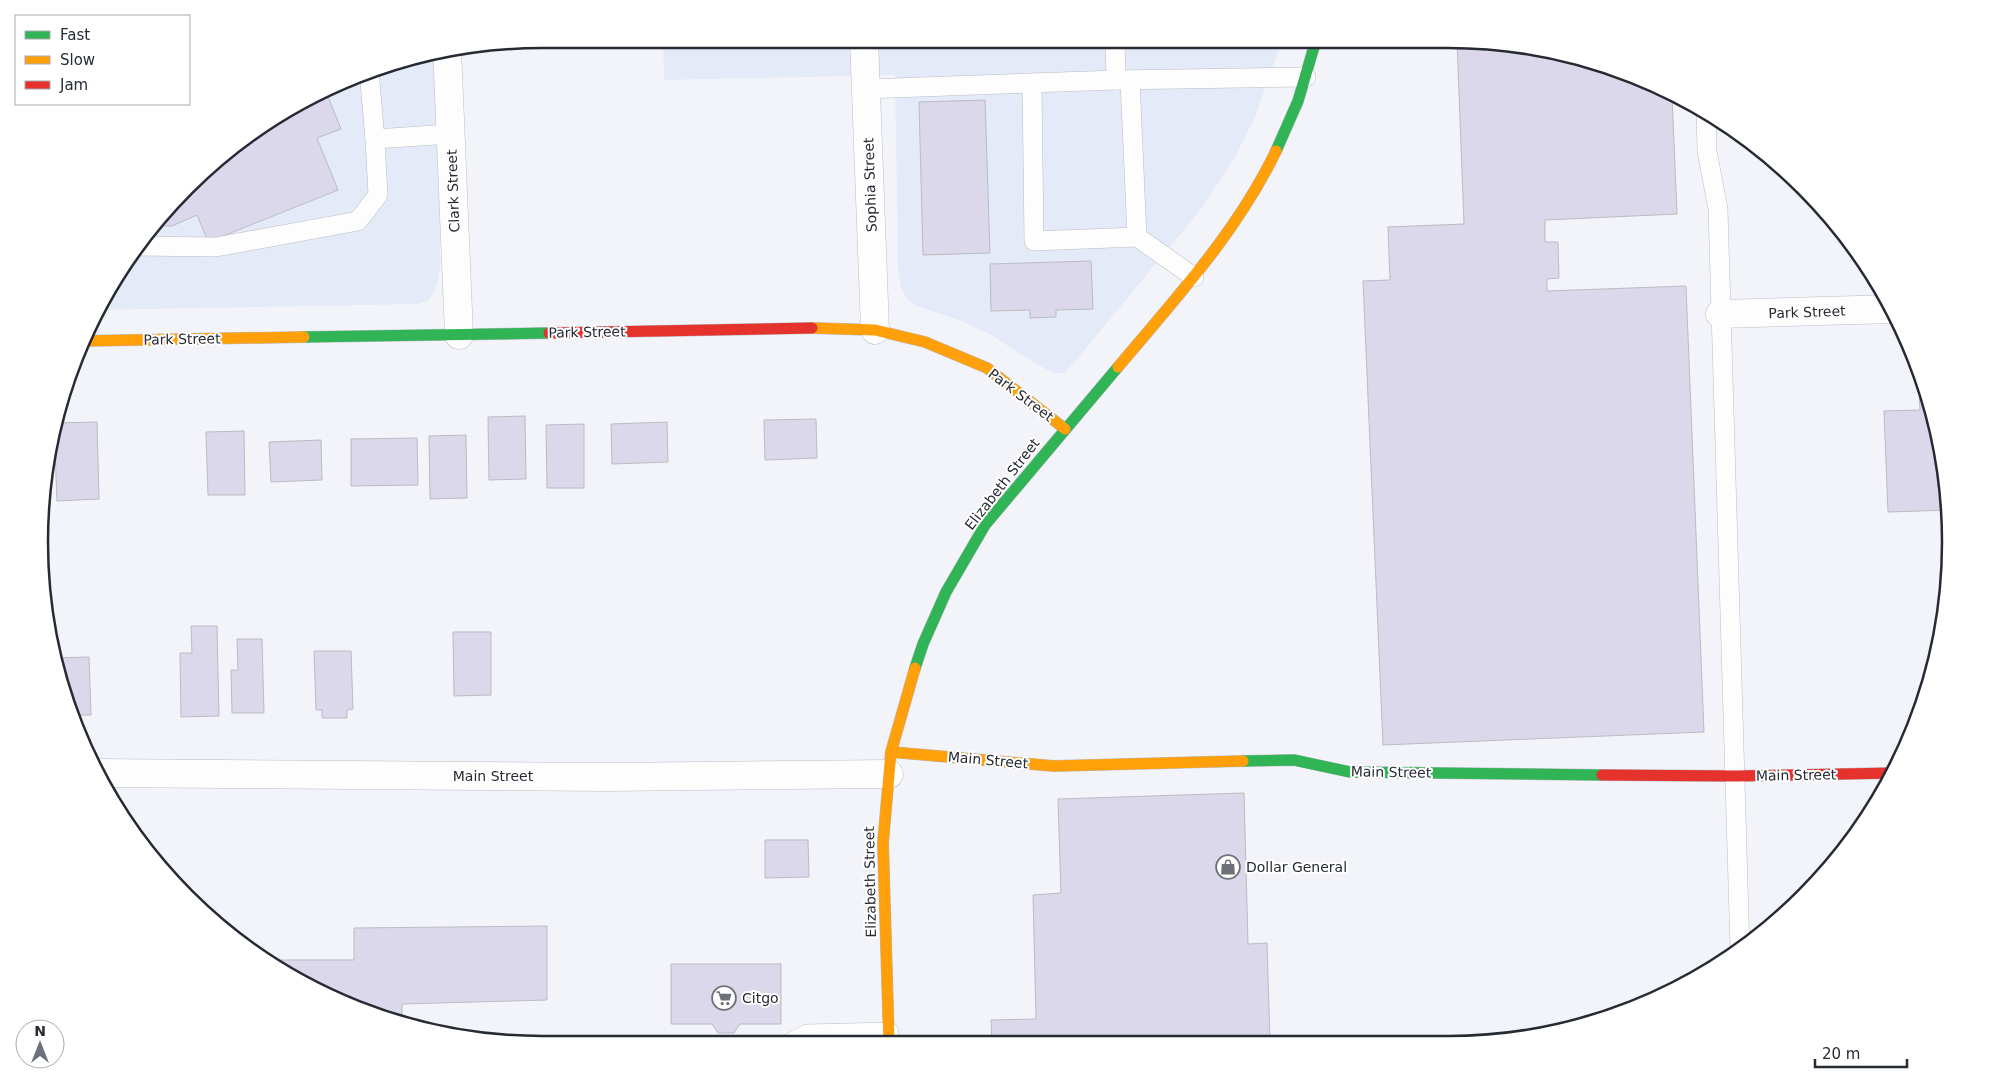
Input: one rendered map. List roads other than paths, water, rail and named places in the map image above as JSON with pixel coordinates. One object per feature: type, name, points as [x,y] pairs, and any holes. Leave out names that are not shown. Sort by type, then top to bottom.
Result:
[{"type":"street","name":"Sophia Street","points":[[864,48],[875,330]]},
{"type":"street","name":"Elizabeth Street","points":[[889,1036],[883,843],[890,763],[904,703],[923,644],[946,592],[985,525],[1228,233],[1265,173],[1284,135],[1306,77],[1314,48]]},
{"type":"street","name":"Clark Street","points":[[447,57],[459,335]]},
{"type":"street","name":"Park Street","points":[[1720,314],[1884,309]]},
{"type":"street","name":"Park Street","points":[[90,341],[834,328],[875,330],[925,342],[987,368],[1066,429]]},
{"type":"street","name":"Main Street","points":[[104,772],[608,777],[890,763],[1054,766],[1294,760],[1350,772],[1735,776],[1886,772]]},
{"type":"lane","points":[[1117,48],[1123,80],[1137,238]]},
{"type":"lane","points":[[866,88],[1123,80],[1306,77]]},
{"type":"lane","points":[[146,246],[216,247],[358,221],[378,195],[370,79]]},
{"type":"lane","points":[[1032,84],[1034,241],[1137,238],[1194,276]]},
{"type":"lane","points":[[1706,121],[1708,151],[1718,209],[1740,941]]},
{"type":"lane","points":[[375,139],[451,134]]},
{"type":"lane","points":[[803,1036],[807,1034],[862,1036]]},
{"type":"place","name":"Dollar General","points":[[1228,867]]},
{"type":"place","name":"Citgo","points":[[724,998]]}]
